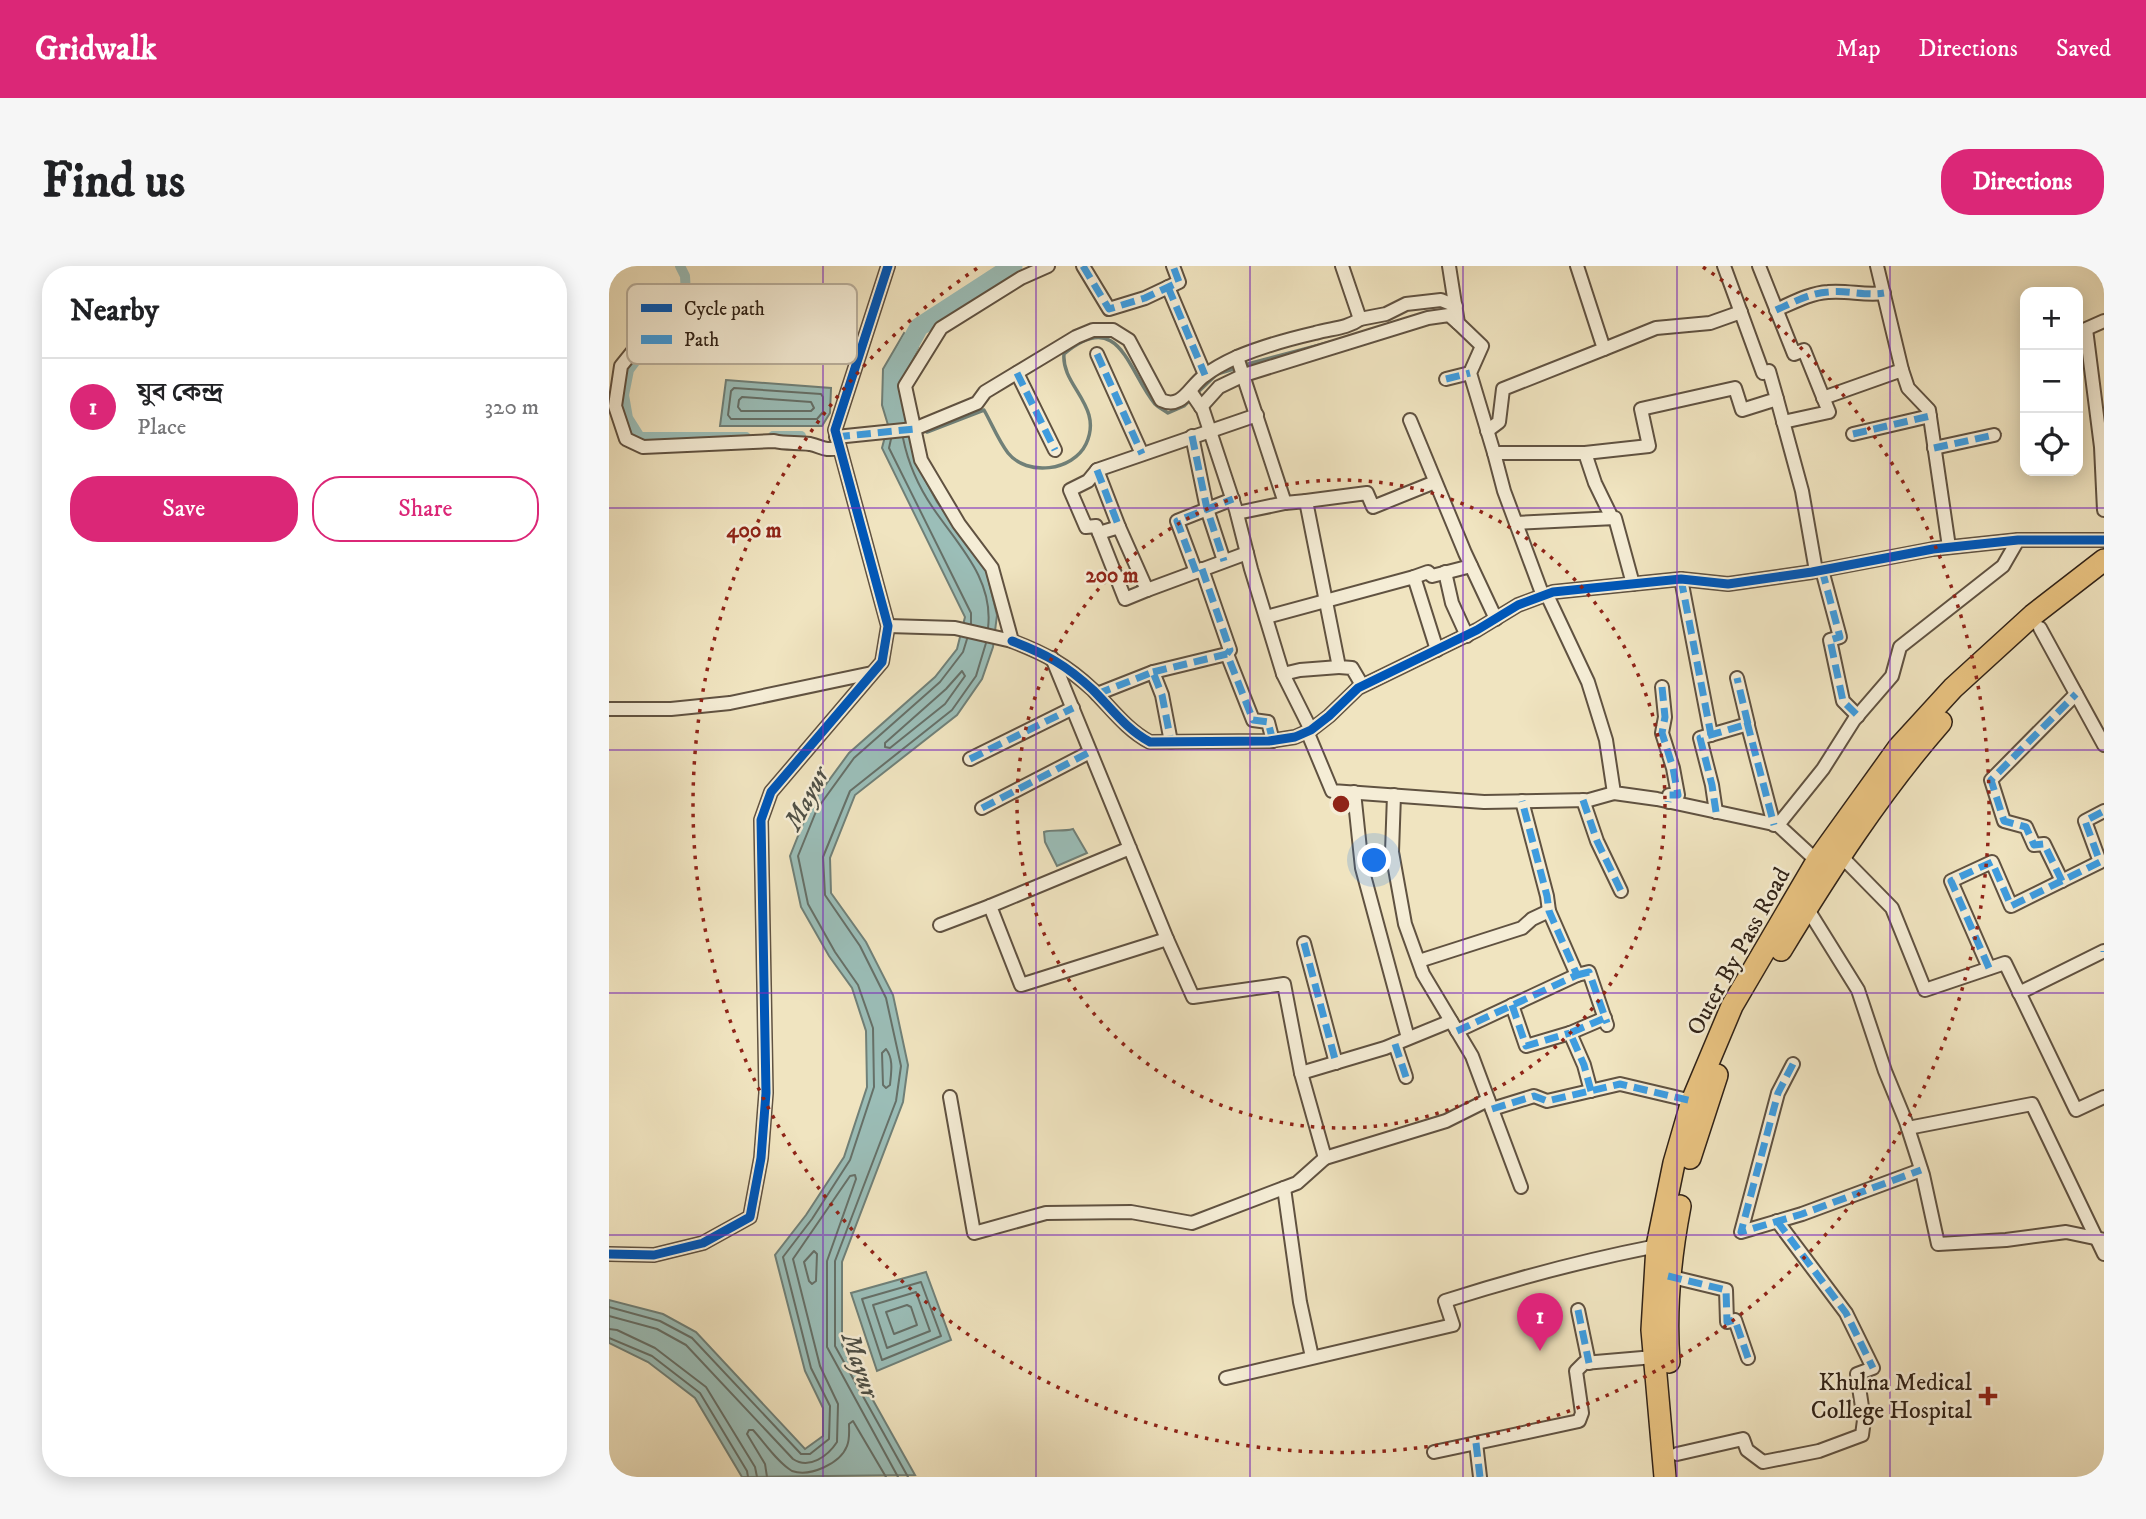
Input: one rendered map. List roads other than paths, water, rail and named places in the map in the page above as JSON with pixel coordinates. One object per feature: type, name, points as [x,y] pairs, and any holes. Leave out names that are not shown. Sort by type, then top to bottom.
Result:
[{"type":"main road","name":"Outer By Pass Road","points":[[1665,1477],[1651,1330],[1657,1246],[1674,1163],[1692,1101],[1732,1006],[1817,861],[1899,747],[1953,688],[2033,615],[2104,560]]},
{"type":"main road","name":"Outer By Pass Road","points":[[1679,1477],[1667,1334],[1668,1276],[1686,1170],[1712,1086],[1741,1016],[1840,855],[1910,758],[1963,697],[2040,628],[2104,576]]},
{"type":"street","points":[[857,362],[888,266]]},
{"type":"street","points":[[1006,640],[992,569],[959,524],[921,460],[905,386],[941,328],[1021,278],[1048,266]]},
{"type":"street","points":[[1083,266],[1109,309],[1145,298],[1179,282],[1173,266]]},
{"type":"street","points":[[1342,266],[1360,319]]},
{"type":"street","points":[[1449,266],[1458,323]]},
{"type":"street","points":[[1577,266],[1604,349]]},
{"type":"street","points":[[1724,266],[1763,373],[1769,371],[1802,491],[1819,571],[1840,637],[1830,640],[1843,701],[1858,716]]},
{"type":"street","points":[[1759,266],[1794,354],[1804,350],[1829,412],[1783,422]]},
{"type":"street","points":[[1877,266],[1908,388],[1929,410],[1949,547]]},
{"type":"street","points":[[1168,287],[1205,375]]},
{"type":"street","points":[[1776,310],[1827,292],[1866,295],[1884,293]]},
{"type":"street","points":[[627,359],[621,366],[612,407],[626,439],[643,447],[774,441],[808,444],[826,450],[837,442],[913,429],[977,403],[985,393],[1076,337],[1093,330],[1113,330],[1129,340],[1161,400],[1169,403],[1177,402],[1205,375],[1237,358],[1316,332],[1349,327],[1360,319],[1386,314],[1406,304],[1441,300],[1455,306]]},
{"type":"street","points":[[1487,431],[1499,422],[1503,389],[1655,328],[1710,323],[1741,312]]},
{"type":"street","points":[[1201,406],[1219,387],[1243,374],[1427,318],[1449,315],[1458,323],[1482,346],[1470,373],[1504,491],[1545,595],[1588,682],[1606,740],[1614,793]]},
{"type":"street","points":[[2104,321],[2086,329],[2101,447],[2104,510]]},
{"type":"street","points":[[1097,354],[1142,454]]},
{"type":"street","points":[[1237,358],[1285,503]]},
{"type":"street","points":[[609,1254],[654,1255],[702,1243],[750,1217],[761,1158],[766,1093],[761,820],[771,792],[882,662],[888,626],[835,430],[856,364]]},
{"type":"street","points":[[1823,398],[1902,370]]},
{"type":"street","points":[[1017,373],[1055,450]]},
{"type":"street","points":[[1446,379],[1470,373]]},
{"type":"street","points":[[1494,453],[1585,453],[1649,446],[1641,409],[1735,388],[1742,411],[1777,399]]},
{"type":"street","points":[[1190,391],[1201,406],[1233,499],[1283,674],[1309,730],[1332,790],[1484,802],[1583,800],[1614,793],[1776,825],[1817,861]]},
{"type":"street","points":[[1247,553],[1125,600],[1096,526],[1086,527],[1070,491],[1088,481],[1097,470],[1257,415]]},
{"type":"street","points":[[1853,434],[1930,416]]},
{"type":"street","points":[[1410,420],[1496,619]]},
{"type":"street","points":[[1934,448],[1994,435]]},
{"type":"street","points":[[1192,436],[1207,509],[1224,561]]},
{"type":"street","points":[[1585,453],[1595,483],[1612,518],[1615,518],[1633,584]]},
{"type":"street","points":[[1097,470],[1147,590]]},
{"type":"street","points":[[1237,513],[1285,503],[1367,493],[1373,507],[1436,482]]},
{"type":"street","points":[[1097,694],[1153,672],[1227,654],[1230,650],[1177,521],[1233,499]]},
{"type":"street","points":[[1306,500],[1339,667]]},
{"type":"street","points":[[1516,523],[1612,518]]},
{"type":"street","points":[[1099,533],[1119,527]]},
{"type":"street","points":[[888,626],[955,628],[1006,640],[1051,657],[1097,694],[1137,736],[1150,742],[1273,741],[1295,737],[1309,730],[1362,685],[1467,636],[1518,605],[1545,595],[1681,579],[1728,584],[1819,571],[1949,547],[2018,540],[2104,540]]},
{"type":"street","points":[[1776,825],[1823,769],[1858,716],[1892,676],[1901,647],[2003,566],[2018,540]]},
{"type":"street","points":[[1266,617],[1428,572],[1432,576],[1471,566]]},
{"type":"street","points":[[1445,572],[1452,603],[1467,636]]},
{"type":"street","points":[[1414,577],[1437,650]]},
{"type":"street","points":[[1681,579],[1711,735]]},
{"type":"street","points":[[2040,628],[2104,745]]},
{"type":"street","points":[[1227,654],[1253,719],[1268,722],[1273,741]]},
{"type":"street","points":[[1051,657],[1193,997],[1284,984],[1301,1073],[1325,1158]]},
{"type":"street","points":[[1283,674],[1300,670],[1352,667],[1362,685]]},
{"type":"street","points":[[1153,672],[1162,695],[1171,742]]},
{"type":"street","points":[[609,709],[671,709],[730,703],[872,673]]},
{"type":"street","points":[[1737,678],[1776,825]]},
{"type":"street","points":[[1662,687],[1665,717],[1662,733],[1678,795],[1669,795],[1668,802]]},
{"type":"street","points":[[2062,881],[2044,844],[2034,845],[2026,827],[2004,821],[1991,780],[2076,694]]},
{"type":"street","points":[[970,759],[1073,708]]},
{"type":"street","points":[[1716,812],[1700,738],[1748,722]]},
{"type":"street","points":[[982,808],[1090,752]]},
{"type":"street","points":[[1354,792],[1362,868],[1408,1038]]},
{"type":"street","points":[[1394,795],[1392,852],[1405,924],[1423,974],[1472,1056],[1521,1187]]},
{"type":"street","points":[[1583,800],[1597,841],[1621,891]]},
{"type":"street","points":[[1522,802],[1549,911],[1577,975]]},
{"type":"street","points":[[1989,968],[1951,881],[1992,862],[2011,906],[2062,881],[2102,866],[2085,821],[2104,811]]},
{"type":"street","points":[[940,925],[1130,848]]},
{"type":"street","points":[[1840,855],[1892,908],[1925,990],[2005,963],[2076,1110],[2104,1097]]},
{"type":"street","points":[[990,906],[1021,985],[1167,939]]},
{"type":"street","points":[[1807,908],[1858,990],[1921,1170],[1938,1244],[2066,1233],[2100,1240]]},
{"type":"street","points":[[1419,961],[1522,928],[1532,919],[1549,911]]},
{"type":"street","points":[[1304,943],[1336,1063]]},
{"type":"street","points":[[2019,993],[2104,951]]},
{"type":"street","points":[[1301,1073],[1454,1026],[1589,972],[1606,1021],[1526,1045],[1512,1005]]},
{"type":"street","points":[[1570,1033],[1584,1065],[1591,1091]]},
{"type":"street","points":[[1395,1044],[1406,1077]]},
{"type":"street","points":[[1793,1064],[1778,1093],[1741,1231],[1777,1222],[1921,1170]]},
{"type":"street","points":[[950,1097],[974,1233],[1046,1213],[1132,1212],[1192,1223],[1297,1182],[1325,1158],[1446,1121],[1490,1104],[1534,1096],[1547,1101],[1620,1084],[1692,1101]]},
{"type":"street","points":[[1907,1128],[2032,1104],[2100,1240],[2104,1254]]},
{"type":"street","points":[[1284,1188],[1300,1302],[1312,1357]]},
{"type":"street","points":[[1677,1454],[1743,1439],[1747,1450],[1763,1462],[1819,1451],[1862,1435],[1864,1420],[1857,1374],[1873,1368],[1846,1313],[1777,1222]]},
{"type":"street","points":[[1226,1378],[1453,1325],[1445,1301],[1503,1282],[1600,1257],[1657,1246]]},
{"type":"street","points":[[1668,1276],[1726,1290],[1727,1322],[1735,1320],[1748,1358]]},
{"type":"street","points":[[1578,1310],[1589,1363]]},
{"type":"street","points":[[1434,1452],[1579,1422],[1582,1413],[1576,1371],[1584,1363],[1654,1357]]},
{"type":"street","points":[[1476,1443],[1480,1477]]},
{"type":"water","points":[[904,333],[918,347],[900,385],[915,461],[937,502],[986,570],[997,615],[993,647],[982,679],[957,715],[855,795],[830,858],[831,893],[866,942],[893,995],[908,1065],[903,1102],[842,1262],[842,1345],[915,1475],[742,1477],[695,1398],[648,1362],[609,1343],[609,1300],[663,1314],[696,1332],[805,1449],[823,1436],[823,1408],[805,1371],[775,1255],[806,1215],[844,1157],[867,1087],[866,1031],[852,988],[829,956],[801,907],[790,856],[810,806],[849,753],[935,677],[957,649],[965,617],[882,448],[888,425],[882,405],[883,369]]},
{"type":"water","points":[[726,380],[831,388],[830,413],[822,426],[720,426]]},
{"type":"water","points":[[1073,829],[1087,853],[1057,866],[1045,842],[1044,832]]},
{"type":"water","points":[[926,1272],[951,1340],[877,1371],[851,1293]]},
{"type":"waterway","points":[[680,266],[685,284]]},
{"type":"waterway","name":"Mayur","points":[[899,364],[919,327],[1013,266]]},
{"type":"waterway","points":[[927,432],[984,410],[1004,448],[1016,461],[1026,466],[1049,468],[1071,460],[1086,444],[1090,418],[1069,376],[1064,354],[1083,341],[1098,337],[1110,341],[1120,349],[1159,407],[1168,413],[1184,406],[1191,399]]},
{"type":"waterway","points":[[1244,365],[1331,342]]},
{"type":"waterway","points":[[634,364],[629,370],[624,395],[628,418],[640,437],[746,437]]},
{"type":"waterway","points":[[1197,393],[1217,374],[1237,368]]},
{"type":"waterway","points":[[773,436],[801,436]]},
{"type":"place","name":"যুব কেন্দ্র","points":[[1540,1351]]},
{"type":"place","name":"Khulna Medical College Hospital","points":[[1988,1396]]}]
